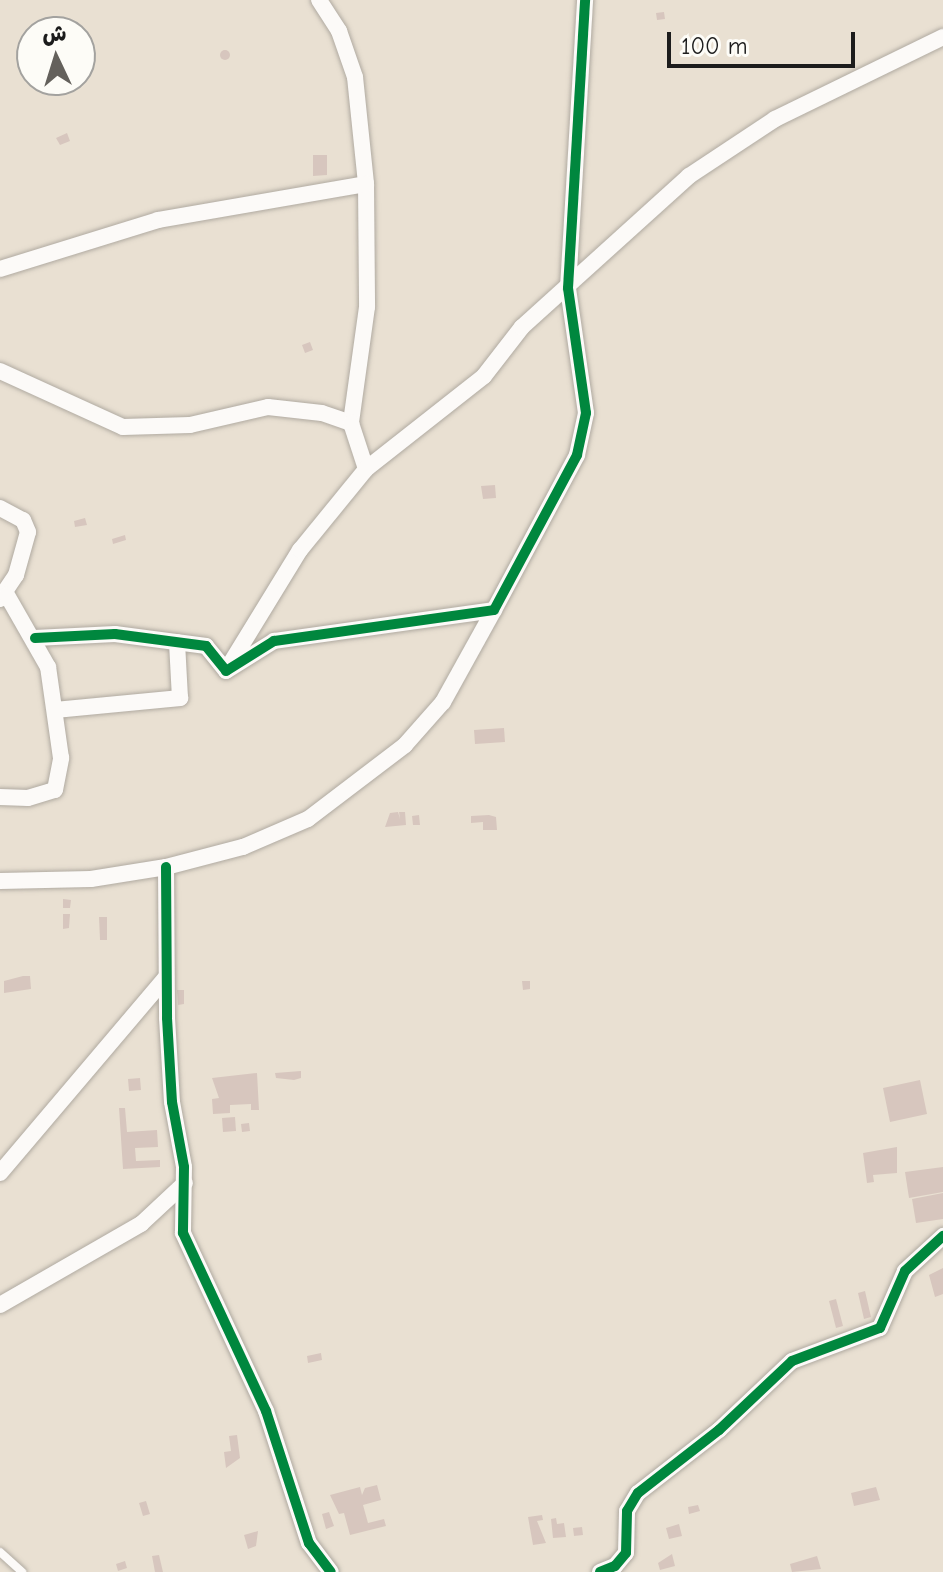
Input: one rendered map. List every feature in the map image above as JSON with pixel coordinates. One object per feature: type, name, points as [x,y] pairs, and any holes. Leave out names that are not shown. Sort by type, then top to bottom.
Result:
[{"type":"street","points":[[319,0],[339,31],[355,77],[366,184],[367,307],[351,423],[366,469]]},
{"type":"street","points":[[0,881],[91,879],[166,867],[243,847],[308,819],[358,786],[405,745],[443,702],[577,455],[586,413],[568,288],[585,0]]},
{"type":"street","points":[[226,671],[300,550],[366,469],[484,376],[512,338],[568,288],[730,145],[943,37]]},
{"type":"street","points":[[0,269],[158,220],[366,184]]},
{"type":"street","points":[[0,371],[123,427],[190,425],[268,407],[298,407],[351,423]]},
{"type":"street","points":[[0,508],[23,520],[28,532],[4,597],[35,638],[48,667],[61,758],[55,790],[28,798],[0,797]]},
{"type":"street","points":[[226,671],[274,641],[494,610]]},
{"type":"street","points":[[35,638],[115,634],[206,646],[226,671]]},
{"type":"street","points":[[55,710],[180,698],[177,642]]},
{"type":"street","points":[[166,867],[166,977],[172,1102],[185,1183],[187,1247],[266,1411],[309,1543],[331,1572]]},
{"type":"street","points":[[0,1173],[166,977]]},
{"type":"street","points":[[0,1305],[141,1224],[185,1183]]},
{"type":"street","points":[[610,1570],[626,1553],[627,1511],[638,1493],[719,1430],[792,1361],[880,1328],[905,1271],[943,1236]]},
{"type":"lane","points":[[0,1552],[22,1572]]},
{"type":"building","points":[[664,12],[665,19],[657,20],[656,13]]},
{"type":"building","points":[[225,50],[230,55],[225,60],[220,55]]},
{"type":"building","points":[[67,133],[70,141],[60,145],[56,138]]},
{"type":"building","points":[[313,155],[327,155],[327,175],[313,176]]},
{"type":"building","points":[[310,342],[313,350],[305,353],[302,345]]},
{"type":"building","points":[[495,485],[496,498],[483,499],[481,486]]},
{"type":"building","points":[[85,518],[87,525],[75,527],[74,521]]},
{"type":"building","points":[[125,535],[126,540],[113,544],[112,539]]},
{"type":"building","points":[[504,728],[505,742],[475,744],[474,730]]},
{"type":"building","points":[[398,812],[400,819],[399,812],[405,812],[406,825],[385,827],[390,813]]},
{"type":"building","points":[[419,815],[420,825],[413,825],[412,816]]},
{"type":"building","points":[[471,816],[496,817],[497,830],[483,830],[483,822],[471,823]]},
{"type":"building","points":[[63,899],[71,900],[70,908],[63,908]]},
{"type":"building","points":[[63,914],[70,914],[69,928],[63,929]]},
{"type":"building","points":[[99,917],[107,917],[107,940],[100,940]]},
{"type":"building","points":[[30,976],[31,989],[4,993],[4,981]]},
{"type":"building","points":[[522,981],[530,981],[530,989],[523,990]]},
{"type":"building","points":[[177,990],[184,990],[184,1004],[178,1005]]},
{"type":"building","points":[[301,1071],[301,1078],[294,1080],[276,1078],[275,1073]]},
{"type":"building","points":[[257,1073],[259,1110],[251,1110],[251,1104],[230,1105],[230,1113],[213,1114],[212,1099],[219,1098],[212,1078]]},
{"type":"building","points":[[140,1078],[141,1090],[129,1091],[128,1079]]},
{"type":"building","points":[[920,1080],[927,1114],[890,1122],[883,1088]]},
{"type":"building","points":[[119,1108],[125,1108],[127,1132],[157,1130],[158,1147],[135,1148],[136,1161],[160,1160],[160,1167],[123,1169]]},
{"type":"building","points":[[235,1117],[236,1131],[223,1132],[222,1118]]},
{"type":"building","points":[[249,1123],[250,1131],[242,1132],[241,1124]]},
{"type":"building","points":[[897,1147],[897,1173],[873,1175],[874,1182],[867,1183],[863,1153]]},
{"type":"building","points":[[943,1167],[943,1192],[909,1198],[905,1172]]},
{"type":"building","points":[[943,1193],[943,1219],[916,1223],[912,1199]]},
{"type":"building","points":[[943,1268],[943,1294],[935,1297],[929,1275]]},
{"type":"building","points":[[865,1291],[871,1317],[864,1319],[858,1293]]},
{"type":"building","points":[[836,1299],[843,1326],[836,1328],[829,1301]]},
{"type":"building","points":[[321,1353],[322,1360],[308,1363],[307,1356]]},
{"type":"building","points":[[237,1435],[240,1458],[226,1468],[224,1452],[231,1451],[229,1436]]},
{"type":"building","points":[[377,1485],[381,1500],[363,1505],[368,1523],[384,1519],[386,1526],[350,1535],[344,1513],[339,1514],[330,1495],[360,1487],[362,1495],[365,1488]]},
{"type":"building","points":[[876,1487],[880,1500],[854,1506],[851,1493]]},
{"type":"building","points":[[146,1501],[150,1514],[143,1516],[139,1503]]},
{"type":"building","points":[[698,1505],[700,1511],[689,1514],[688,1507]]},
{"type":"building","points":[[329,1512],[334,1526],[326,1529],[322,1514]]},
{"type":"building","points":[[542,1515],[543,1520],[537,1521],[546,1543],[533,1545],[528,1517]]},
{"type":"building","points":[[556,1518],[557,1524],[564,1523],[566,1537],[553,1538],[551,1519]]},
{"type":"building","points":[[679,1524],[682,1536],[669,1539],[666,1528]]},
{"type":"building","points":[[582,1527],[583,1535],[574,1536],[573,1528]]},
{"type":"building","points":[[258,1531],[256,1546],[248,1549],[244,1535]]},
{"type":"building","points":[[672,1554],[675,1566],[660,1570],[658,1563]]},
{"type":"building","points":[[159,1555],[163,1572],[155,1572],[152,1556]]},
{"type":"building","points":[[817,1556],[821,1569],[792,1572],[790,1564]]},
{"type":"building","points":[[125,1561],[127,1568],[118,1571],[116,1564]]},
{"type":"cycle path","points":[[35,638],[115,634],[206,646],[226,671],[274,641],[494,610],[577,455],[586,413],[568,288],[585,0]]},
{"type":"cycle path","points":[[166,867],[167,1018],[172,1102],[184,1167],[183,1233],[266,1411],[309,1543],[331,1572]]},
{"type":"cycle path","points":[[600,1572],[615,1566],[626,1553],[627,1511],[638,1493],[719,1430],[792,1361],[880,1328],[905,1271],[943,1236]]}]
